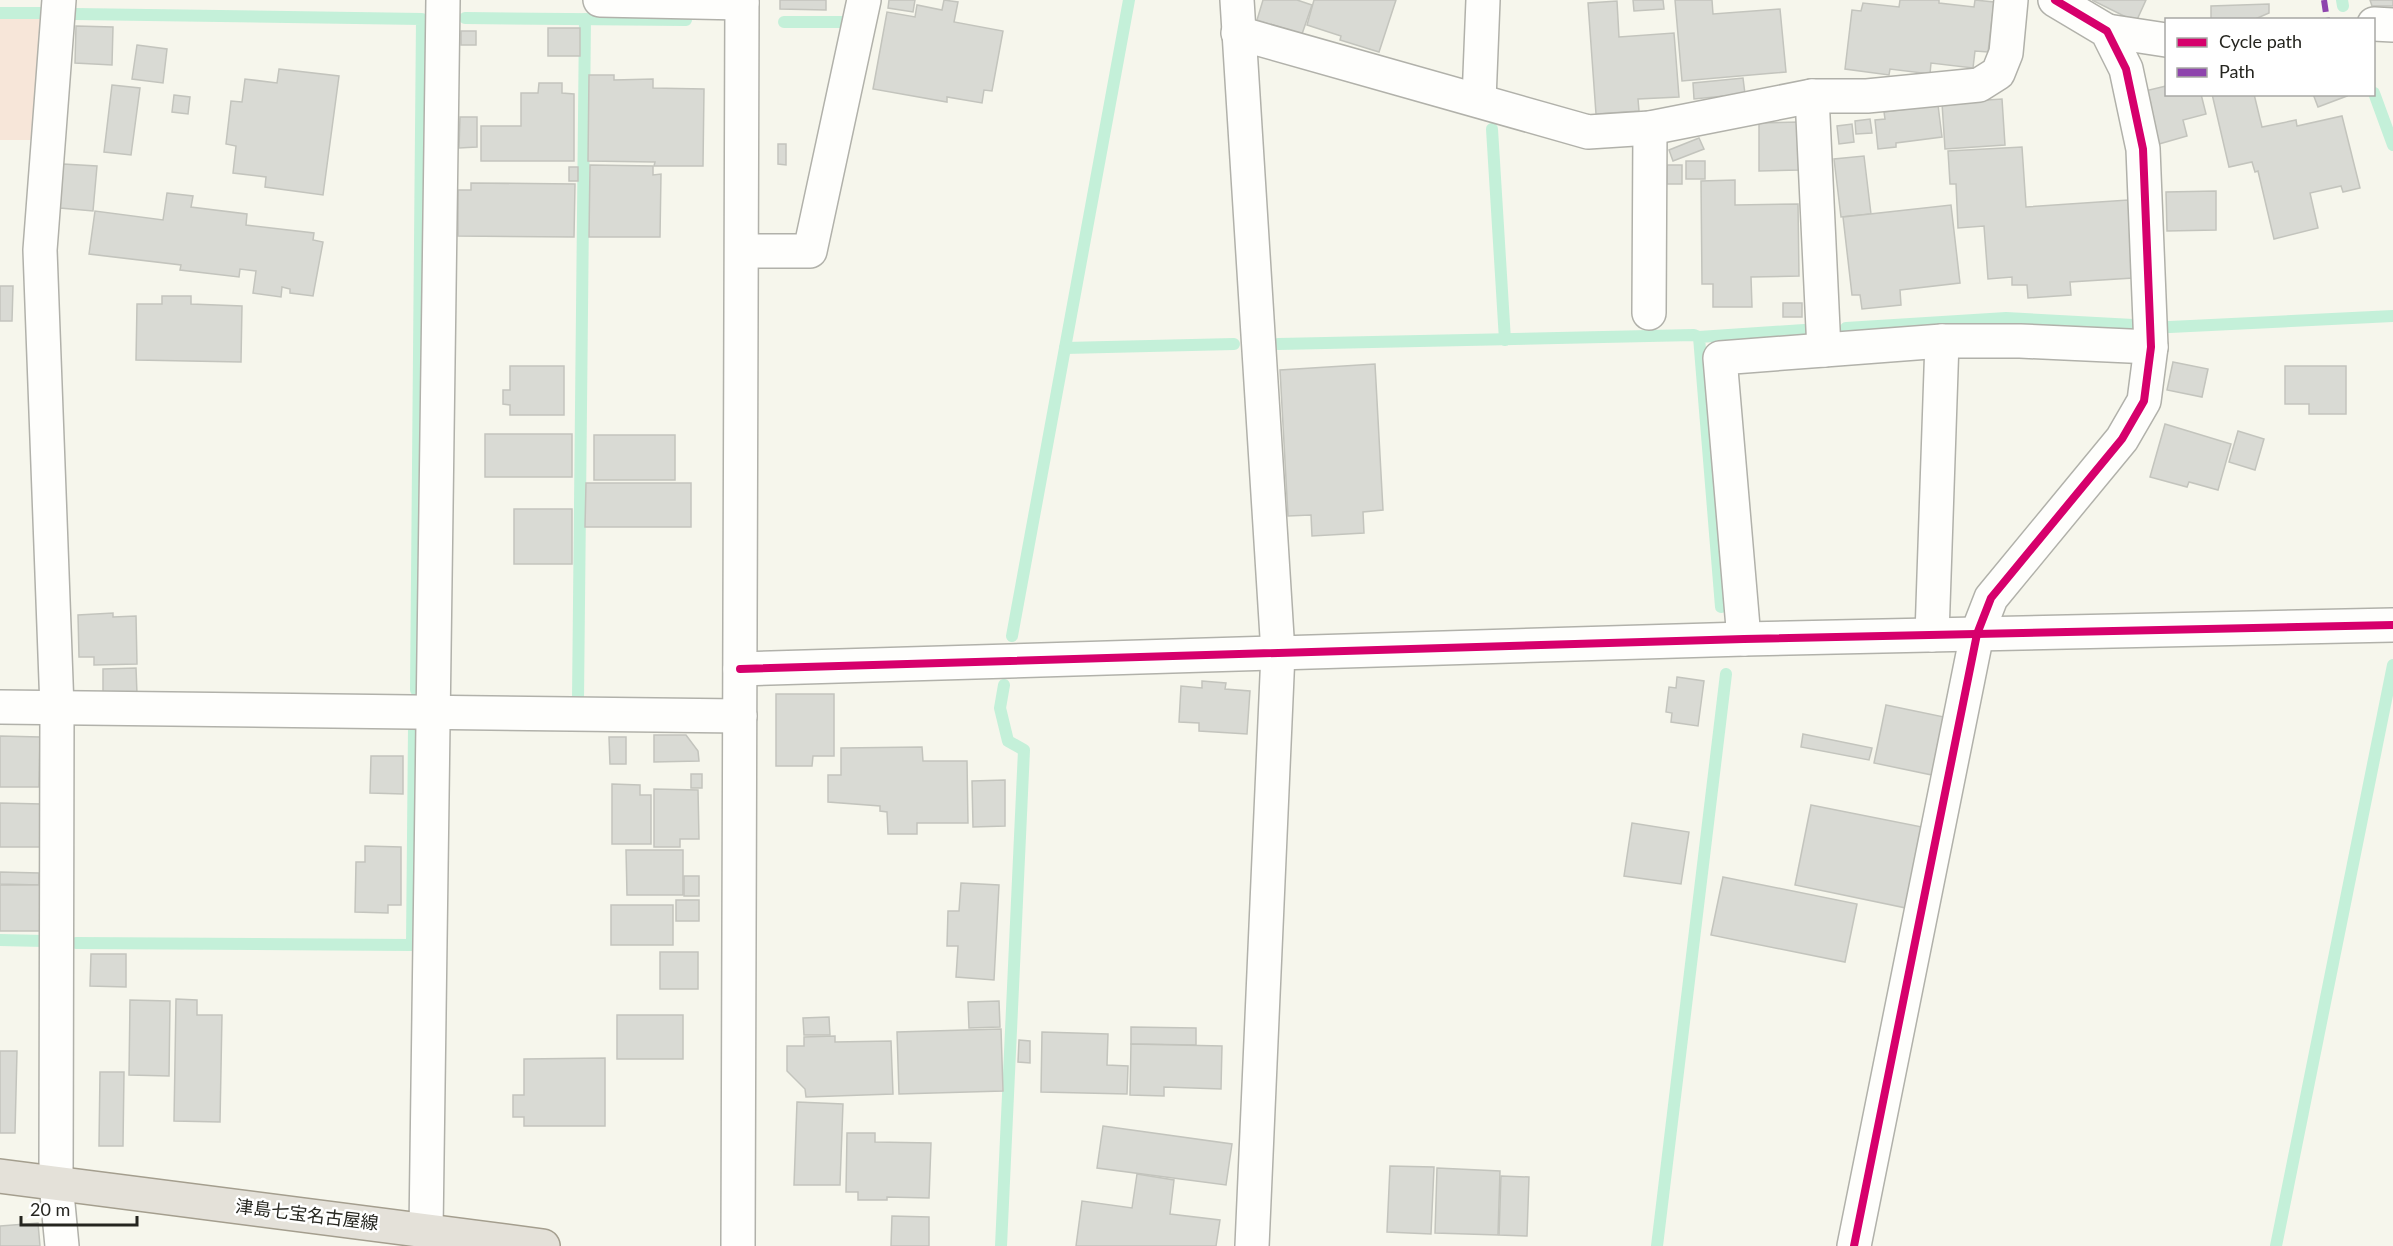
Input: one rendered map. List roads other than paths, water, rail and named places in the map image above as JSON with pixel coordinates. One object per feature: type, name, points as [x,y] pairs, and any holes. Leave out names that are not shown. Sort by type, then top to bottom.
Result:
[{"type":"main road","name":"津島七宝名古屋線","points":[[0,1176],[543,1246]]},
{"type":"street","points":[[59,0],[40,250],[57,708],[56,1183],[62,1246]]},
{"type":"street","points":[[426,1231],[443,0]]},
{"type":"street","points":[[600,0],[742,1],[738,1246]]},
{"type":"street","points":[[742,251],[810,251],[864,0]]},
{"type":"street","points":[[1237,0],[1278,652],[1252,1246]]},
{"type":"street","points":[[1479,100],[1483,0]]},
{"type":"street","points":[[1238,33],[1588,132],[1650,128],[1812,96],[1867,96],[1979,86],[1998,73],[2006,53],[2011,0]]},
{"type":"street","points":[[2055,0],[2107,31],[2165,40]]},
{"type":"street","points":[[2375,24],[2393,25]]},
{"type":"street","points":[[1854,1246],[1977,634],[1991,598],[2122,439],[2144,401],[2151,330],[2143,149],[2126,69],[2107,31]]},
{"type":"street","points":[[1812,96],[1824,350]]},
{"type":"street","points":[[1649,313],[1650,128]]},
{"type":"street","points":[[1744,639],[1720,358],[1942,341],[2020,341],[2151,330]]},
{"type":"street","points":[[1932,635],[1942,341]]},
{"type":"street","points":[[740,669],[1744,639],[2393,625]]},
{"type":"street","points":[[0,707],[740,716]]},
{"type":"waterway","points":[[1012,636],[1129,0]]},
{"type":"waterway","points":[[2342,0],[2343,6]]},
{"type":"waterway","points":[[0,13],[41,13]]},
{"type":"waterway","points":[[75,14],[422,19],[416,690]]},
{"type":"waterway","points":[[784,22],[849,22],[850,14]]},
{"type":"waterway","points":[[465,18],[686,20]]},
{"type":"waterway","points":[[578,700],[585,19]]},
{"type":"waterway","points":[[2375,96],[2393,145]]},
{"type":"waterway","points":[[1492,129],[1505,340]]},
{"type":"waterway","points":[[1846,328],[2006,318],[2170,327],[2393,316]]},
{"type":"waterway","points":[[1721,607],[1699,337],[1804,330]]},
{"type":"waterway","points":[[1278,344],[1694,335],[1699,337]]},
{"type":"waterway","points":[[1065,348],[1234,344]]},
{"type":"waterway","points":[[2276,1246],[2393,665]]},
{"type":"waterway","points":[[1657,1246],[1726,674]]},
{"type":"waterway","points":[[1001,1246],[1024,750],[1008,741],[1000,708],[1004,685]]},
{"type":"waterway","points":[[76,943],[412,945],[414,728]]},
{"type":"waterway","points":[[0,940],[44,941]]}]
